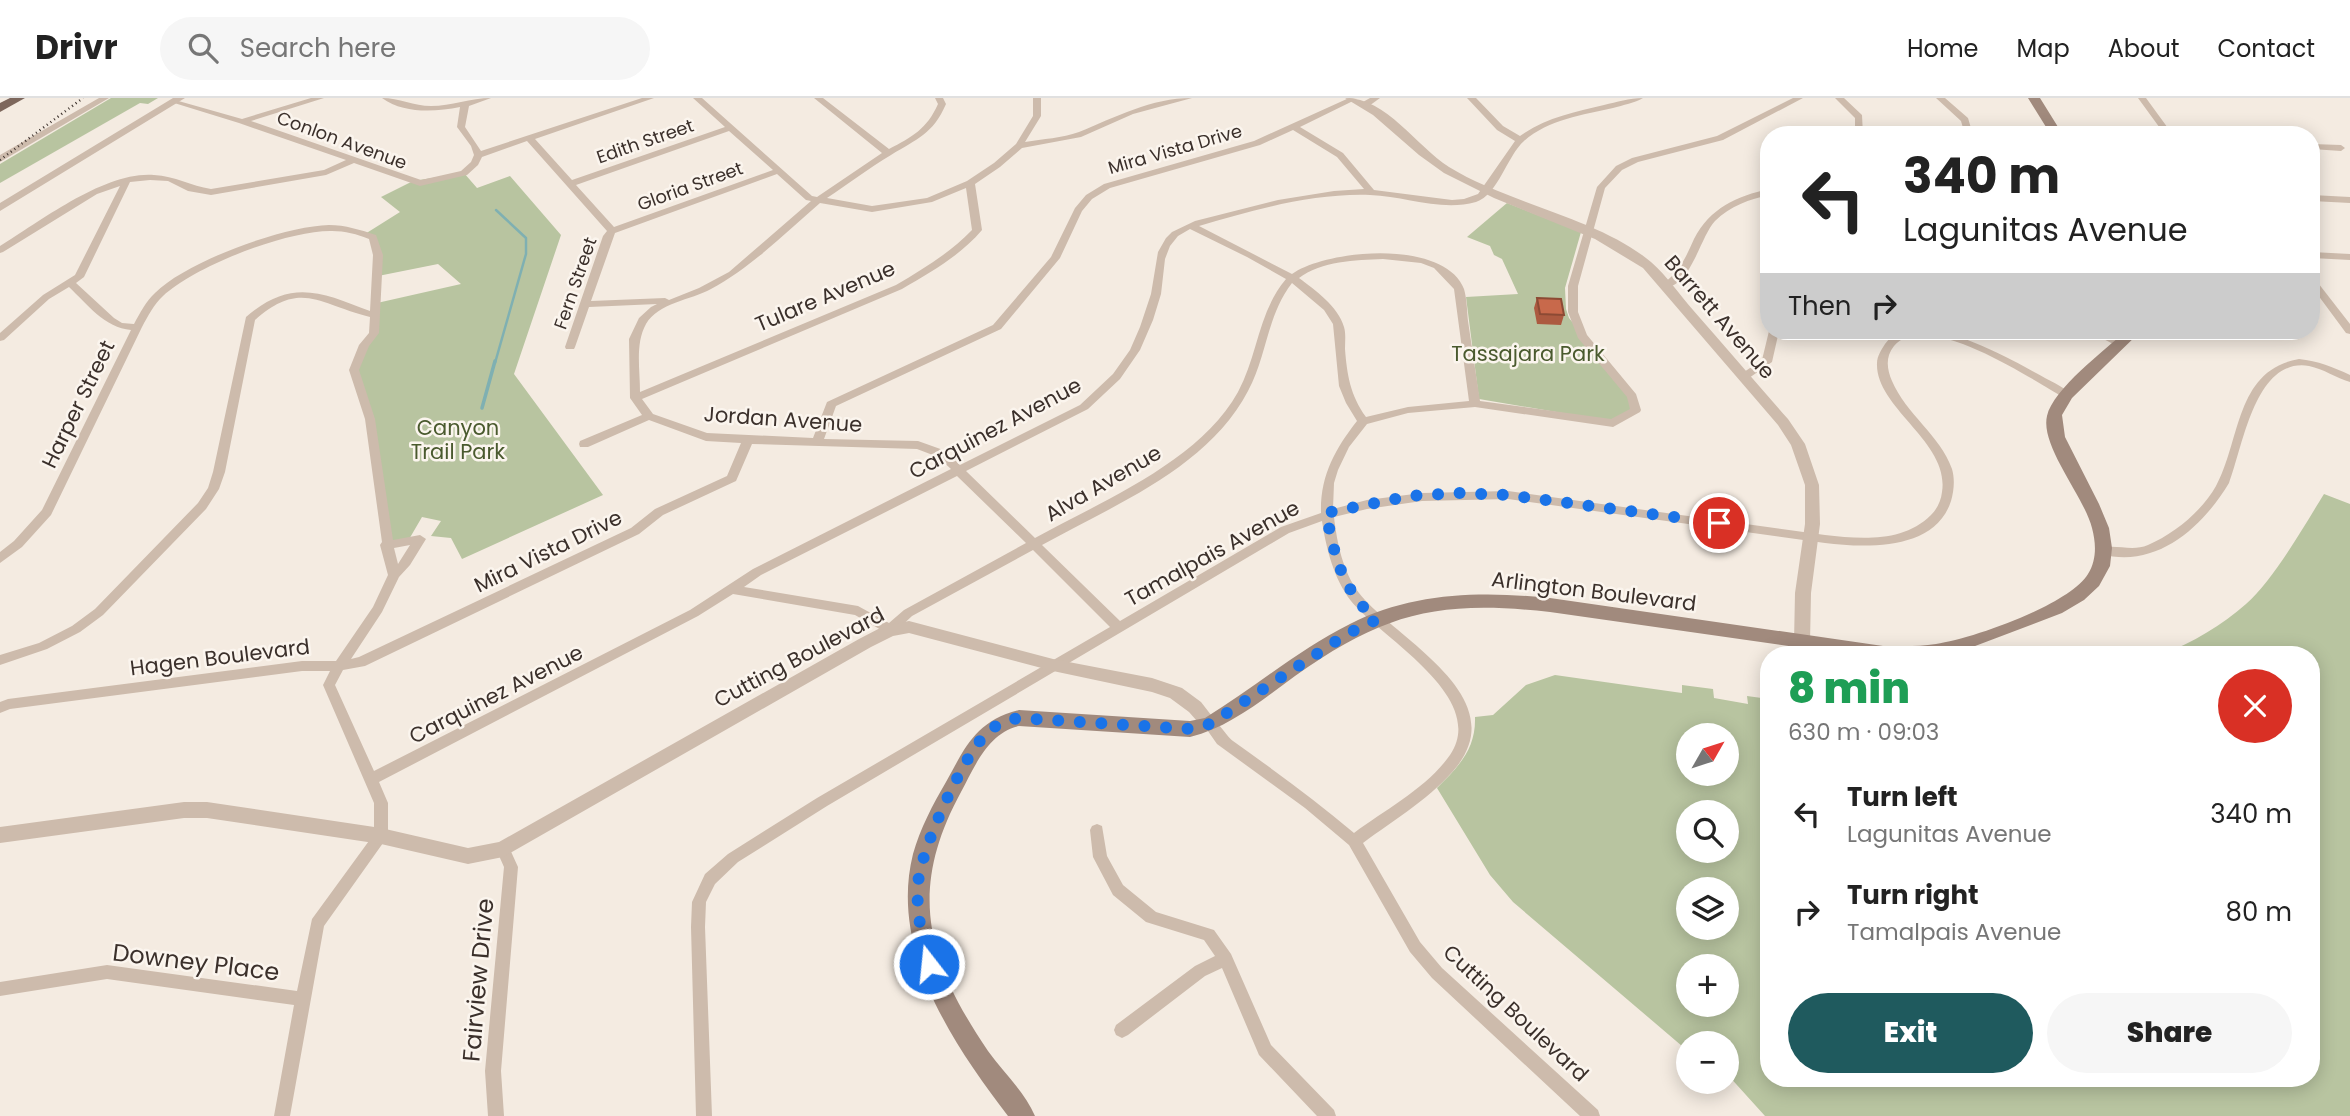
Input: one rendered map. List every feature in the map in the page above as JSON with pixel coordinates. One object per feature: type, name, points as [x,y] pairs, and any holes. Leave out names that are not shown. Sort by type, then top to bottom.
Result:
[{"type":"main road","points":[[0,108],[19,98]]},
{"type":"main road","points":[[2034,98],[2051,126]]},
{"type":"main road","points":[[2105,551],[2103,531],[2096,510],[2056,437],[2054,421],[2057,407],[2067,395],[2124,340]]},
{"type":"main road","name":"Arlington Boulevard","points":[[1963,646],[2060,609],[2082,594],[2098,575],[2105,551]]},
{"type":"main road","name":"Arlington Boulevard","points":[[1023,1116],[995,1080],[957,1020],[929,964],[919,926],[919,873],[924,852],[941,812],[981,739],[997,725],[1008,720],[1033,718],[1190,729],[1210,724],[1347,634],[1376,620],[1417,607],[1458,600],[1511,600],[1831,646]]},
{"type":"street","points":[[0,159],[105,98]]},
{"type":"street","points":[[242,121],[320,98]]},
{"type":"street","points":[[386,98],[416,107],[465,104],[487,98]]},
{"type":"street","points":[[465,104],[461,127],[478,155],[650,98]]},
{"type":"street","points":[[697,98],[809,198],[872,209],[929,200],[970,183],[1019,146],[1037,116],[1037,98]]},
{"type":"street","points":[[818,98],[888,153]]},
{"type":"street","points":[[584,444],[649,416],[635,398],[634,339],[643,320],[670,301],[702,290],[732,274],[817,201],[888,153],[915,139],[935,120],[942,104],[939,98]]},
{"type":"street","points":[[1019,146],[1078,135],[1130,112],[1188,98]]},
{"type":"street","points":[[1471,98],[1500,128],[1520,141]]},
{"type":"street","points":[[1487,190],[1500,166],[1520,141],[1542,126],[1570,115],[1639,98]]},
{"type":"street","points":[[1354,841],[1443,773],[1461,749],[1467,725],[1462,703],[1451,686],[1376,620],[1342,578],[1326,513],[1328,481],[1340,448],[1363,421],[1408,410],[1475,404],[1613,423],[1636,410],[1632,396],[1582,336],[1573,312],[1573,286],[1601,187],[1619,167],[1635,160],[1720,138],[1799,98]]},
{"type":"street","points":[[1839,98],[1859,117],[1858,126]]},
{"type":"street","points":[[1940,98],[1965,120],[1967,126]]},
{"type":"street","points":[[2142,98],[2162,126]]},
{"type":"street","name":"Barrett Avenue","points":[[1351,99],[1371,101],[1419,152],[1448,172],[1589,230],[1621,246],[1647,265],[1667,285],[1745,376],[1795,437],[1813,482],[1815,509],[1803,592],[1802,642]]},
{"type":"street","name":"Mira Vista Drive","points":[[817,442],[831,404],[996,327],[1055,258],[1078,211],[1089,197],[1107,186],[1256,143],[1351,99]]},
{"type":"street","points":[[0,208],[177,100]]},
{"type":"street","name":"Conlon Avenue","points":[[177,100],[420,183],[464,173],[475,163],[478,155]]},
{"type":"street","points":[[1293,126],[1340,155],[1371,192]]},
{"type":"street","name":"Edith Street","points":[[570,184],[730,128]]},
{"type":"street","name":"Fern Street","points":[[529,138],[612,231],[570,347]]},
{"type":"street","points":[[2320,147],[2341,148]]},
{"type":"street","points":[[0,250],[94,192],[127,180],[170,178],[191,188],[211,192],[326,172],[352,161]]},
{"type":"street","name":"Gloria Street","points":[[612,231],[778,171]]},
{"type":"street","points":[[0,338],[46,296],[79,277],[127,180]]},
{"type":"street","name":"Tulare Avenue","points":[[635,398],[899,287],[937,265],[964,245],[977,230],[970,183]]},
{"type":"street","name":"Carquinez Avenue","points":[[372,779],[694,613],[757,572],[1084,407],[1115,382],[1141,338],[1157,289],[1164,247],[1175,234],[1191,226],[1279,202],[1324,194],[1371,192],[1454,202],[1475,200],[1487,190]]},
{"type":"street","points":[[1667,285],[1682,275],[1701,234],[1716,213],[1760,195]]},
{"type":"street","points":[[2320,198],[2350,200]]},
{"type":"street","points":[[1191,226],[1291,278],[1319,299],[1339,325],[1343,387],[1350,404],[1363,421]]},
{"type":"street","points":[[137,327],[146,309],[162,291],[183,277],[284,235],[325,228],[352,229],[373,237],[378,255],[374,333],[363,345],[354,370],[370,416],[386,545],[394,575]]},
{"type":"street","points":[[2320,255],[2350,257]]},
{"type":"street","points":[[1291,278],[1324,264],[1360,257],[1391,256],[1436,266],[1450,277],[1459,289],[1475,404]]},
{"type":"street","name":"Alva Avenue","points":[[890,630],[908,613],[1169,470],[1201,443],[1227,414],[1249,380],[1275,298],[1291,278]]},
{"type":"street","name":"Harper Street","points":[[0,559],[18,544],[47,512],[137,327],[120,326],[110,320],[71,284]]},
{"type":"street","points":[[2320,291],[2346,320],[2350,331]]},
{"type":"street","points":[[0,660],[43,646],[76,629],[99,612],[202,506],[219,472],[250,319],[259,310],[280,299],[299,294],[316,294],[369,314],[376,314]]},
{"type":"street","points":[[585,304],[670,301]]},
{"type":"street","points":[[1745,376],[1767,362],[1772,340]]},
{"type":"street","name":"Tamalpais Avenue","points":[[704,1116],[699,902],[710,878],[733,858],[822,802],[1284,530],[1326,513],[1410,496],[1458,493],[1508,495],[1812,536],[1872,542],[1900,538],[1921,528],[1939,514],[1948,495],[1947,470],[1933,444],[1889,387],[1882,365],[1884,355],[1895,340]]},
{"type":"street","name":"Tamalpais Avenue","points":[[1959,340],[2067,395]]},
{"type":"street","points":[[2112,340],[2120,344]]},
{"type":"street","points":[[2105,551],[2137,553],[2156,546],[2188,525],[2208,506],[2222,484],[2255,392],[2279,370],[2297,361],[2307,361],[2350,379]]},
{"type":"street","name":"Jordan Avenue","points":[[649,416],[706,437],[918,445],[942,454],[1118,627]]},
{"type":"street","name":"Mira Vista Drive","points":[[339,666],[361,662],[635,531],[659,512],[732,478],[748,440]]},
{"type":"street","points":[[339,666],[378,610],[394,575],[421,539],[386,545]]},
{"type":"street","points":[[731,589],[858,611],[890,630]]},
{"type":"street","name":"Cutting Boulevard","points":[[0,835],[184,810],[207,810],[381,836],[468,856],[503,849],[890,630],[909,627],[924,629],[1053,665],[1152,685],[1176,694],[1195,707],[1222,740],[1310,804],[1354,841],[1415,947],[1437,973],[1592,1116]]},
{"type":"street","name":"Hagen Boulevard","points":[[3,705],[302,666],[339,666],[329,685],[381,803],[381,836]]},
{"type":"street","points":[[1097,830],[1100,857],[1118,890],[1151,917],[1209,935],[1226,958],[1265,1050],[1328,1116]]},
{"type":"street","points":[[282,1116],[317,924],[381,836]]},
{"type":"street","name":"Fairview Drive","points":[[496,1116],[493,1071],[510,867],[503,849]]},
{"type":"street","points":[[1122,1030],[1200,971],[1226,958]]},
{"type":"street","name":"Downey Place","points":[[0,989],[107,971],[304,999]]},
{"type":"green space","points":[[111,98],[158,98],[148,104],[140,103],[0,183],[0,164]]},
{"type":"green space","name":"Canyon Trail Park","points":[[464,173],[477,188],[510,176],[561,235],[514,374],[603,495],[462,559],[451,538],[431,536],[441,521],[422,517],[408,541],[386,545],[371,421],[354,370],[375,333],[377,303],[461,284],[438,264],[378,276],[373,237],[365,234],[400,212],[381,197],[413,181]]},
{"type":"green space","name":"Tassajara Park","points":[[1507,203],[1581,232],[1565,288],[1566,309],[1569,318],[1624,385],[1632,408],[1621,419],[1603,420],[1479,399],[1466,297],[1518,294],[1502,259],[1494,255],[1490,246],[1467,237]]},
{"type":"green space","points":[[2324,494],[2350,504],[2350,1116],[1765,1116],[1739,1087],[1739,1031],[1676,1031],[1676,1041],[1513,902],[1490,875],[1437,788],[1465,756],[1473,738],[1475,717],[1493,715],[1526,685],[1555,675],[1682,693],[1682,685],[1713,689],[1714,698],[1748,704],[1747,696],[1760,698],[1760,1087],[2320,1087],[2320,646],[2183,646],[2206,633],[2246,604],[2277,568]]},
{"type":"building","points":[[1537,298],[1561,299],[1564,315],[1540,314]]},
{"type":"waterway","points":[[495,363],[526,254],[526,238],[496,210]]},
{"type":"waterway","points":[[482,408],[495,361]]},
{"type":"railway","points":[[0,160],[83,98]]},
{"type":"route","points":[[929,964],[919,926],[919,873],[924,852],[941,812],[981,739],[997,725],[1019,718],[1190,729],[1210,724],[1347,634],[1376,620],[1366,611],[1342,578],[1326,513],[1410,496],[1458,493],[1508,495],[1719,523]]}]
